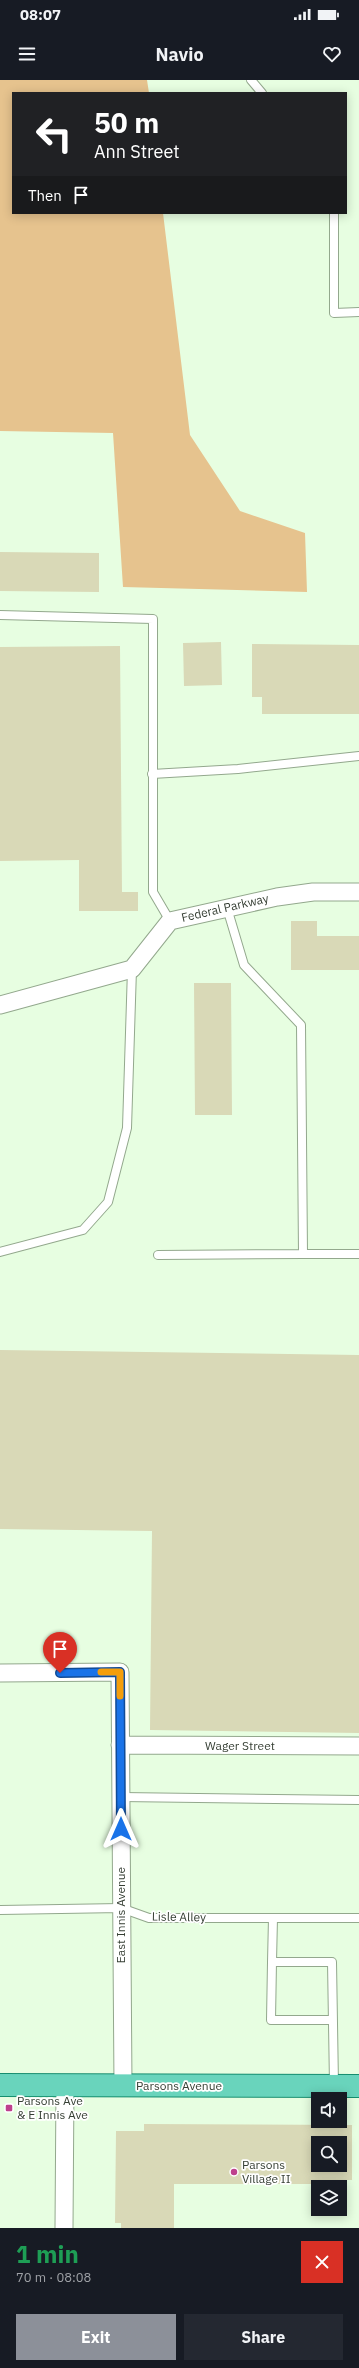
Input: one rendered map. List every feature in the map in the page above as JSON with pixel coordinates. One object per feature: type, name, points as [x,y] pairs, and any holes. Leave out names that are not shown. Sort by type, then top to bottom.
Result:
[{"type":"main road","name":"Parsons Avenue","points":[[0,2085],[359,2086]]},
{"type":"street","name":"Federal Parkway","points":[[132,969],[170,921],[277,897],[313,892],[359,892]]},
{"type":"street","points":[[0,1005],[132,969]]},
{"type":"street","name":"East Innis Avenue","points":[[0,1673],[120,1672],[123,2086]]},
{"type":"street","name":"Wager Street","points":[[120,1745],[359,1746]]},
{"type":"street","points":[[64,2228],[65,2085]]},
{"type":"lane","points":[[251,80],[261,92]]},
{"type":"lane","points":[[334,214],[334,313],[359,312]]},
{"type":"lane","points":[[0,615],[153,619],[152,774],[154,892],[170,921]]},
{"type":"lane","points":[[152,774],[238,769],[359,756]]},
{"type":"lane","points":[[227,908],[244,965],[301,1025],[303,1254]]},
{"type":"lane","points":[[0,1252],[83,1230],[108,1202],[127,1128],[132,969]]},
{"type":"lane","points":[[158,1255],[359,1254]]},
{"type":"lane","points":[[121,1797],[359,1800]]},
{"type":"lane","name":"Lisle Alley","points":[[0,1910],[121,1908],[149,1918],[359,1918]]},
{"type":"lane","points":[[273,1918],[271,2020],[332,2020]]},
{"type":"lane","points":[[272,1962],[332,1962],[334,2086]]},
{"type":"shaded area","points":[[0,80],[147,80],[149,92],[12,92],[12,214],[163,214],[190,435],[240,511],[305,533],[307,592],[123,587],[113,433],[0,431]]},
{"type":"building","points":[[0,552],[99,553],[99,592],[0,591]]},
{"type":"building","points":[[221,642],[222,685],[184,686],[183,643]]},
{"type":"building","points":[[252,644],[359,645],[359,714],[262,714],[262,697],[252,697]]},
{"type":"building","points":[[120,646],[122,892],[138,892],[138,911],[79,911],[79,860],[0,861],[0,647]]},
{"type":"building","points":[[291,921],[317,921],[317,936],[359,936],[359,970],[291,970]]},
{"type":"building","points":[[194,983],[231,983],[232,1115],[195,1115]]},
{"type":"building","points":[[0,1350],[359,1355],[359,1733],[150,1730],[152,1531],[0,1529]]},
{"type":"building","name":"Parsons Village II","points":[[144,2124],[311,2125],[311,2128],[347,2128],[347,2125],[352,2125],[352,2180],[311,2180],[311,2184],[174,2184],[174,2228],[121,2228],[121,2223],[115,2223],[116,2131],[144,2131]]},
{"type":"slow traffic","points":[[101,1672],[120,1672],[120,1696]]},
{"type":"place","name":"Parsons Ave & E Innis Ave","points":[[9,2108]]},
{"type":"place","name":"Parsons Village II","points":[[234,2172]]},
{"type":"route","points":[[60,1673],[120,1672],[121,1829]]}]
